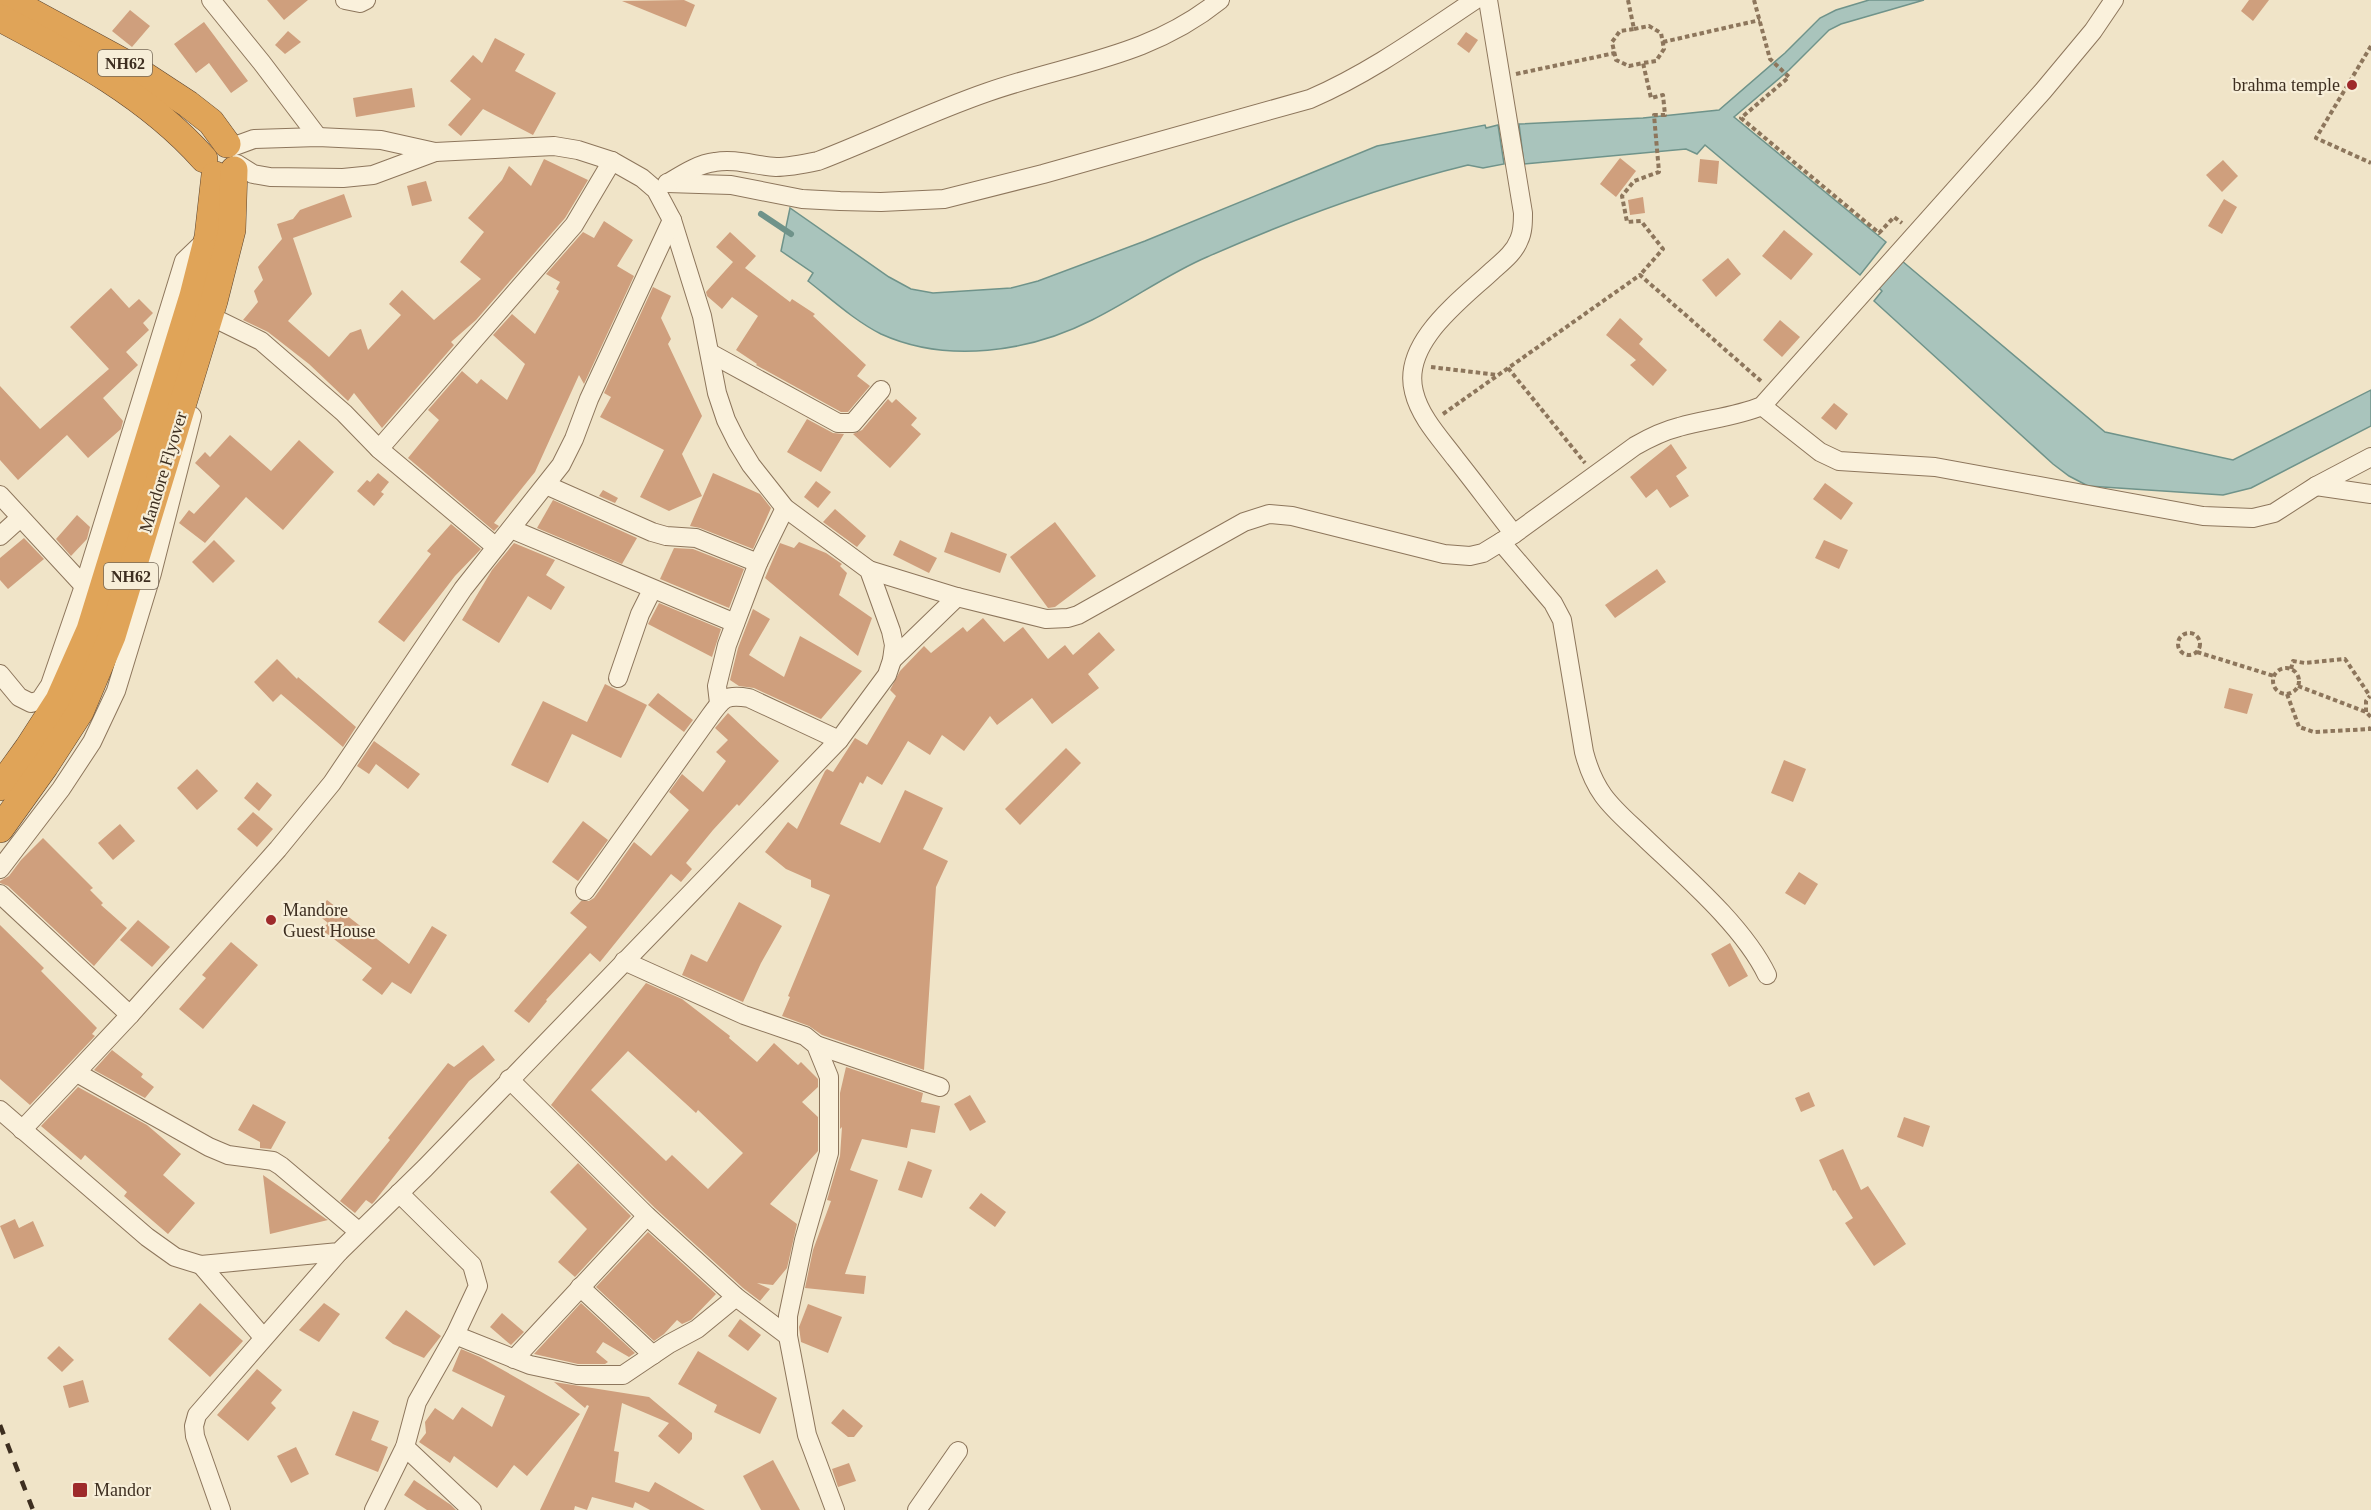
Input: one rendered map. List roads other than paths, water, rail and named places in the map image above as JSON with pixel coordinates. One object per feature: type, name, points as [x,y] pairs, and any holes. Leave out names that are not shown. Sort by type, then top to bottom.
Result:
[{"type":"highway","name":"NH62","points":[[17,11],[163,118],[225,160],[220,234]]},
{"type":"highway","name":"Mandore Flyover","points":[[0,829],[80,712],[112,636],[208,305],[220,234]]},
{"type":"highway","name":"Mandore Flyover","points":[[0,787],[59,700],[90,630],[208,305]]},
{"type":"street","points":[[211,0],[318,137]]},
{"type":"street","points":[[345,0],[360,3],[366,0]]},
{"type":"street","points":[[662,187],[700,165],[715,162],[731,161],[777,167],[797,166],[818,161],[988,92],[1079,67],[1154,41],[1200,17],[1220,0]]},
{"type":"street","points":[[435,152],[373,175],[343,178],[270,177],[253,174],[225,160],[254,139],[318,137],[381,140],[435,152],[554,146],[578,150],[612,161],[662,187],[731,185],[802,199],[840,201],[945,199],[1310,99],[1345,84],[1373,68],[1475,0]]},
{"type":"street","points":[[1488,0],[1523,213],[1523,226],[1520,240],[1510,254],[1441,318],[1427,335],[1414,365],[1413,392],[1430,424],[1553,603],[1562,620],[1584,752],[1589,772],[1597,789],[1615,811],[1731,924],[1747,942],[1767,975]]},
{"type":"street","points":[[662,187],[702,316],[717,393],[726,420],[751,465],[785,508],[869,570],[957,597],[1046,619],[1068,618],[1244,522],[1269,514],[1292,516],[1457,556],[1483,553],[1508,538],[1635,446],[1658,434],[1679,427],[1740,414],[1768,399],[2043,91],[2093,31],[2114,0]]},
{"type":"street","points":[[379,449],[574,225],[612,161]]},
{"type":"street","points":[[22,1130],[130,1015],[278,849],[332,783],[428,640],[496,547],[561,465],[672,220]]},
{"type":"street","points":[[0,674],[19,697],[31,703],[40,700],[50,685],[84,586],[184,261],[220,234]]},
{"type":"street","points":[[0,869],[61,789],[92,742],[116,691],[152,573],[208,305],[261,341],[344,413],[379,449],[496,547]]},
{"type":"street","points":[[710,353],[838,423],[853,423],[881,390]]},
{"type":"street","points":[[1768,399],[1820,452],[1839,460],[1935,467],[2202,516],[2253,518],[2274,513],[2316,486],[2371,457]]},
{"type":"street","points":[[546,485],[652,532],[666,536],[696,538],[758,563]]},
{"type":"street","points":[[2316,486],[2371,494]]},
{"type":"street","points":[[0,495],[84,586]]},
{"type":"street","points":[[719,703],[717,687],[735,623],[758,563],[785,508]]},
{"type":"street","points":[[0,536],[20,518]]},
{"type":"street","points":[[511,529],[735,623]]},
{"type":"street","points":[[221,1510],[195,1436],[194,1426],[197,1415],[358,1231],[399,1193],[838,740],[878,689],[887,675],[894,645],[869,570]]},
{"type":"street","points":[[618,678],[640,615],[652,590]]},
{"type":"street","points":[[892,660],[957,597]]},
{"type":"street","points":[[585,891],[719,703],[726,697],[734,695],[749,698],[838,740]]},
{"type":"street","points":[[0,894],[130,1015]]},
{"type":"street","points":[[624,961],[744,1015],[805,1036],[816,1045],[940,1087]]},
{"type":"street","points":[[816,1045],[829,1077],[829,1153],[802,1250],[788,1316],[788,1336],[807,1435],[835,1510]]},
{"type":"street","points":[[77,1073],[209,1147],[228,1155],[273,1161],[358,1231]]},
{"type":"street","points":[[508,1079],[646,1216],[736,1298],[788,1336]]},
{"type":"street","points":[[0,1110],[147,1237],[175,1257],[201,1265],[339,1252]]},
{"type":"street","points":[[374,1510],[405,1447],[417,1402],[455,1335],[478,1286],[472,1264],[399,1193]]},
{"type":"street","points":[[513,1359],[646,1216]]},
{"type":"street","points":[[201,1265],[263,1337]]},
{"type":"street","points":[[580,1287],[653,1355]]},
{"type":"street","points":[[455,1335],[513,1359],[577,1375],[623,1375],[669,1344],[697,1329],[736,1298]]},
{"type":"street","points":[[405,1447],[472,1510]]},
{"type":"street","points":[[917,1510],[958,1451]]},
{"type":"water","points":[[1869,0],[1924,0],[1841,24],[1829,30],[1789,70],[1734,117],[1886,242],[1860,275],[1705,145],[1697,154],[1686,149],[1524,164],[1519,124],[1643,118],[1719,110],[1785,53],[1820,18],[1836,10]]},
{"type":"water","points":[[1485,125],[1486,128],[1498,125],[1504,164],[1483,168],[1468,165],[1401,183],[1303,217],[1192,264],[1106,313],[1068,331],[1015,346],[988,350],[933,349],[881,334],[853,316],[808,281],[813,273],[781,251],[790,208],[889,277],[911,289],[933,293],[1011,288],[1038,281],[1145,241],[1377,146]]},
{"type":"water","points":[[1902,261],[2105,432],[2233,460],[2371,390],[2371,426],[2251,488],[2223,495],[2088,486],[2053,464],[1874,301],[1882,291],[1878,287]]},
{"type":"waterway","points":[[761,214],[791,234]]},
{"type":"railway","points":[[0,1425],[33,1510]]},
{"type":"place","name":"brahma temple","points":[[2352,85]]},
{"type":"place","name":"Mandore Guest House","points":[[271,920]]},
{"type":"place","name":"Mandor","points":[[80,1490]]}]
